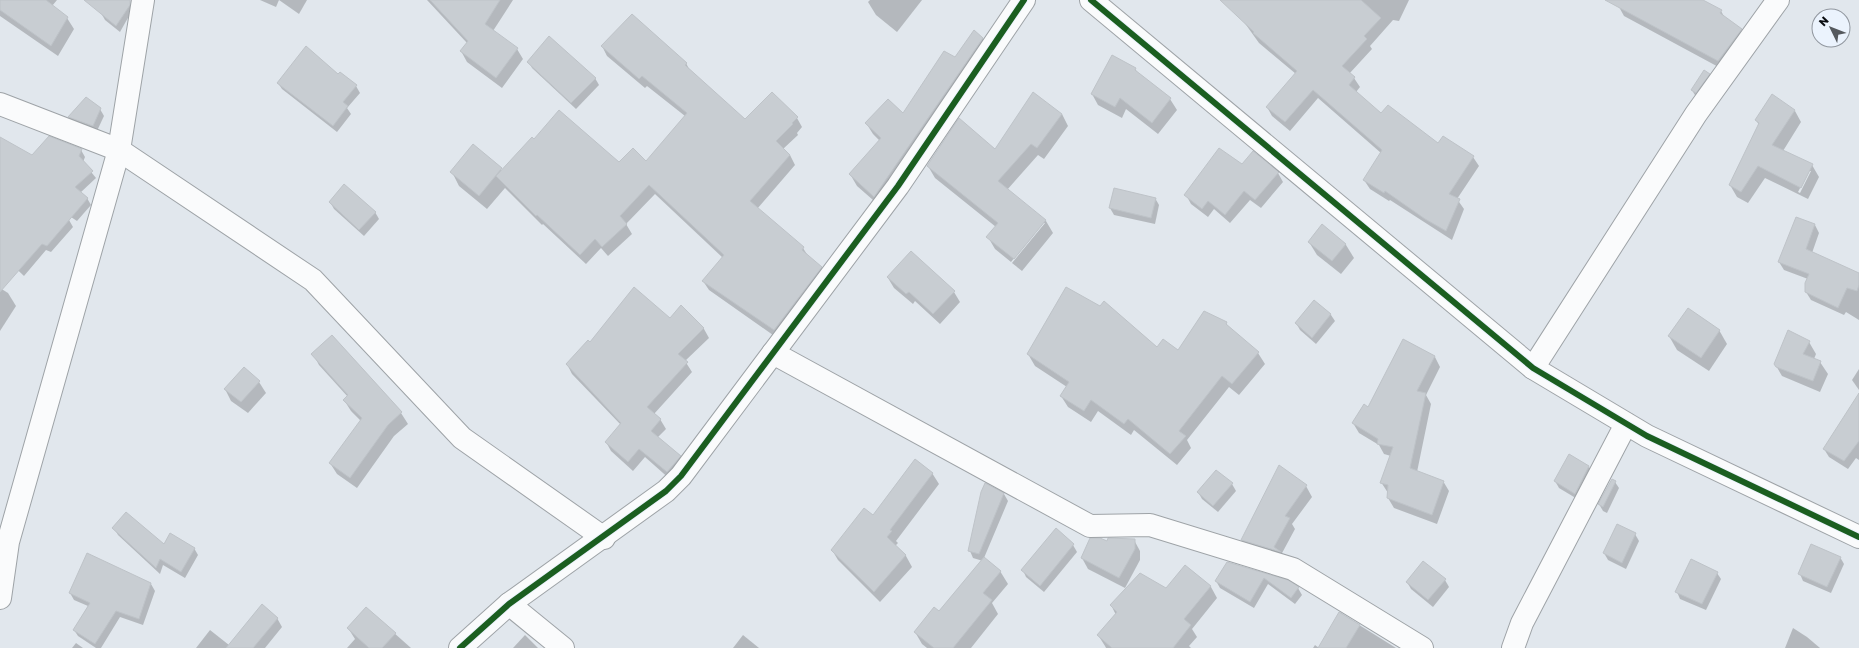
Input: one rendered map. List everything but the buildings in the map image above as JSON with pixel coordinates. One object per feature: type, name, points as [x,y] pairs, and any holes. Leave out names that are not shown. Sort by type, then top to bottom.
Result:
[{"type":"street","points":[[0,598],[4,540],[119,150],[143,0]]},
{"type":"street","points":[[460,648],[509,604],[604,538],[666,491],[681,476],[898,186],[1024,0]]},
{"type":"street","points":[[1091,0],[1533,368],[1647,436],[1859,538]]},
{"type":"street","points":[[1533,368],[1696,114],[1778,0]]},
{"type":"street","points":[[0,104],[119,150],[313,280],[462,438],[604,538]]},
{"type":"street","points":[[773,353],[1090,526],[1150,525],[1293,569],[1422,648]]},
{"type":"street","points":[[1513,648],[1522,623],[1626,424]]},
{"type":"street","points":[[509,604],[563,648]]},
{"type":"cycle path","points":[[460,648],[509,604],[666,491],[681,476],[898,186],[1024,0]]},
{"type":"cycle path","points":[[1091,0],[1533,368],[1647,436],[1859,537]]}]
